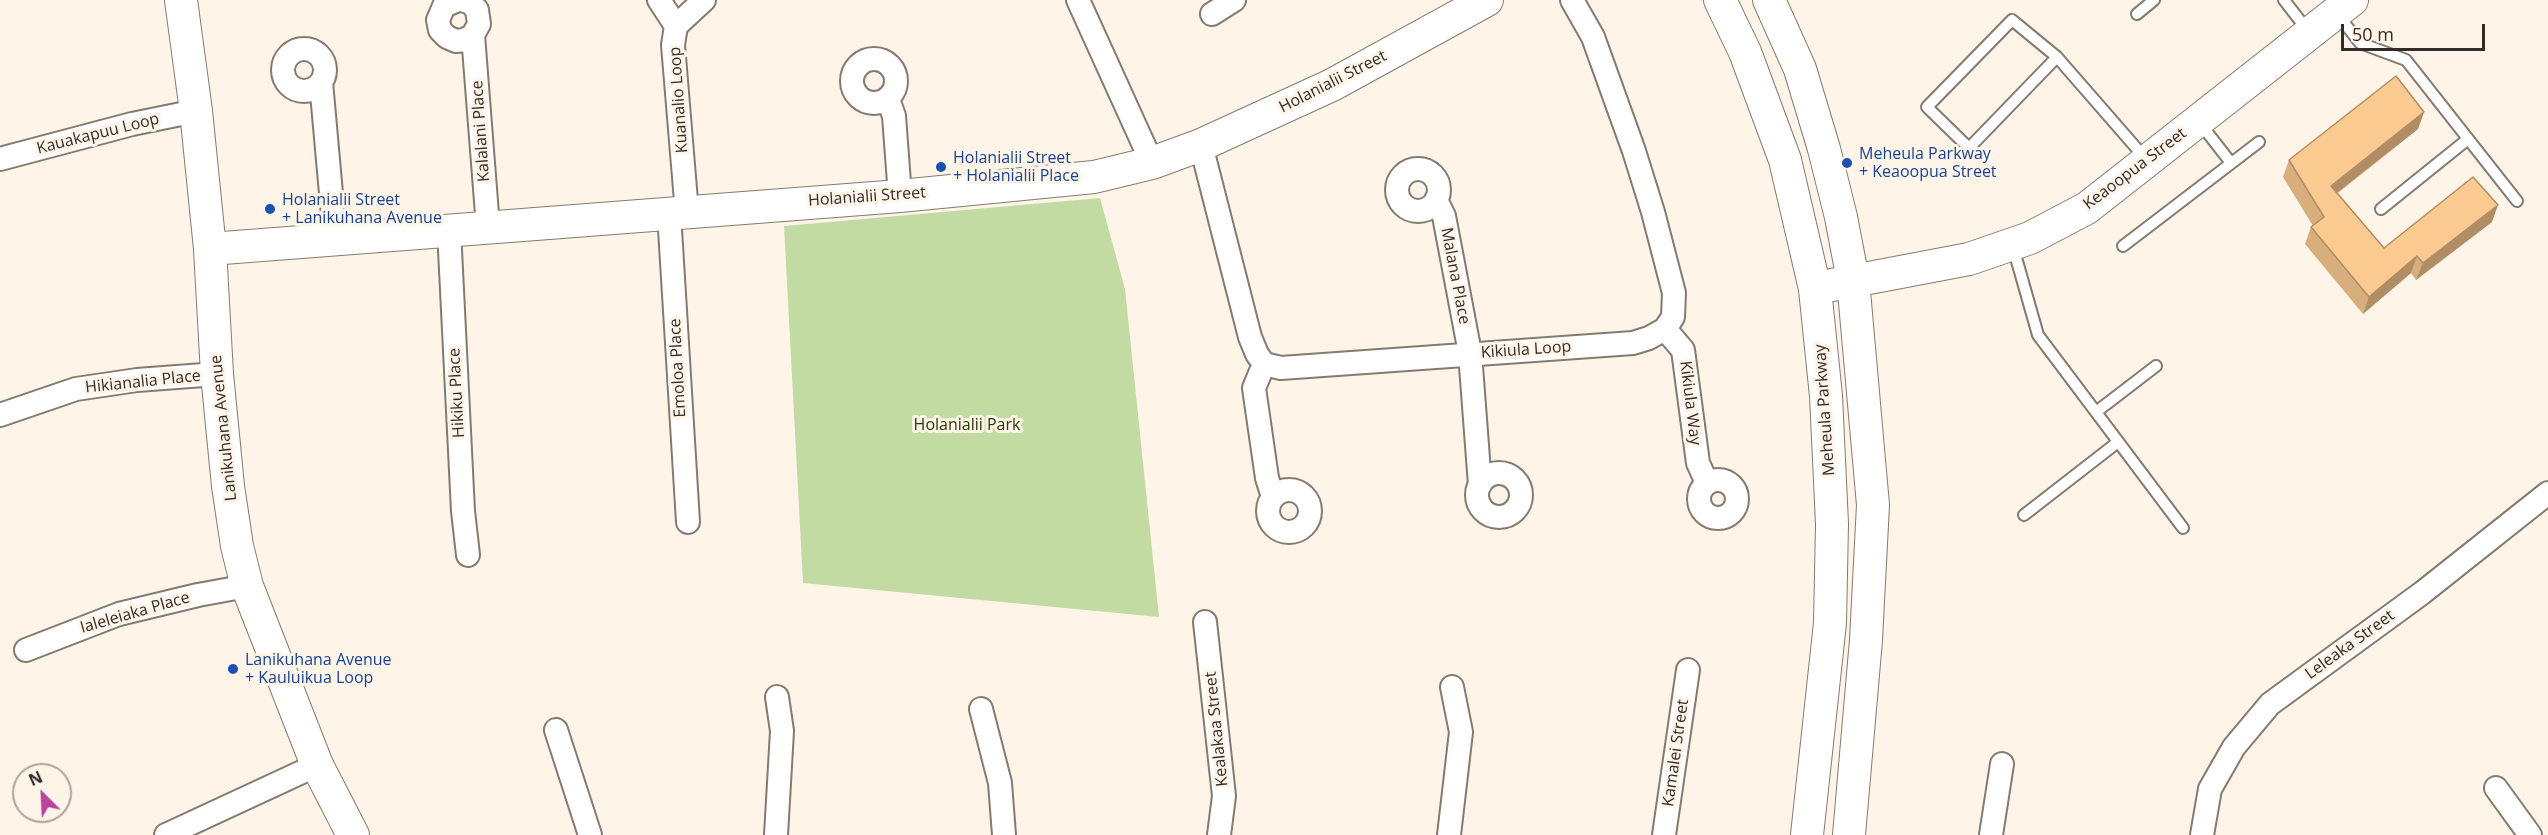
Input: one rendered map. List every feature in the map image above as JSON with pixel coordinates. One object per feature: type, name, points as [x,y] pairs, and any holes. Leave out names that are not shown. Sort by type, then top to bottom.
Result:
[{"type":"street","name":"Lanikuhana Avenue","points":[[181,0],[196,111],[210,249],[217,374],[228,486],[237,546],[247,586],[317,765],[353,835]]},
{"type":"street","name":"Kalalani Place","points":[[460,0],[471,3],[479,16],[477,30],[473,35],[456,41],[447,37],[440,30],[438,20],[441,10],[450,2],[460,0]]},
{"type":"street","points":[[659,0],[676,26]]},
{"type":"street","name":"Kuanalio Loop","points":[[678,213],[673,45],[676,26],[704,0]]},
{"type":"street","points":[[1078,0],[1152,163]]},
{"type":"street","points":[[1212,14],[1234,0]]},
{"type":"street","name":"Holanialii Street","points":[[210,249],[900,196],[1094,177],[1152,163],[1201,145],[1332,85],[1486,0]]},
{"type":"street","points":[[1572,0],[1593,37],[1653,212],[1674,293],[1673,317],[1665,328]]},
{"type":"street","name":"Meheula Parkway","points":[[1720,0],[1745,52],[1785,160],[1815,290],[1826,396],[1832,524],[1830,623],[1807,835]]},
{"type":"street","points":[[1769,0],[1800,69],[1821,138],[1841,217],[1853,280],[1873,505],[1866,640],[1849,835]]},
{"type":"street","name":"Keaoopua Street","points":[[1815,290],[1853,280],[1969,259],[2030,238],[2087,208],[2344,6]]},
{"type":"street","name":"Kalalani Place","points":[[473,35],[488,227]]},
{"type":"street","points":[[321,82],[335,238]]},
{"type":"street","points":[[888,99],[894,116],[900,196]]},
{"type":"street","name":"Kauakapuu Loop","points":[[0,159],[132,124],[196,111]]},
{"type":"street","points":[[1201,145],[1250,337],[1264,364],[1254,388],[1273,497]]},
{"type":"street","name":"Malana Place","points":[[1436,200],[1444,216],[1470,353],[1480,485]]},
{"type":"street","name":"Emoloa Place","points":[[678,213],[688,522]]},
{"type":"street","name":"Hikiku Place","points":[[449,230],[463,511],[468,555]]},
{"type":"street","name":"Kikiula Loop","points":[[1264,364],[1281,368],[1633,343],[1649,338],[1665,328]]},
{"type":"street","name":"Kikiula Way","points":[[1665,328],[1683,350],[1698,464],[1707,483]]},
{"type":"street","name":"Hikianalia Place","points":[[0,415],[76,390],[137,380],[217,374]]},
{"type":"street","name":"Leleaka Street","points":[[2202,835],[2210,789],[2234,747],[2270,704],[2422,593],[2548,493]]},
{"type":"street","name":"Ialeleiaka Place","points":[[27,650],[119,614],[198,594],[247,586]]},
{"type":"street","name":"Kealakaa Street","points":[[1205,622],[1224,796],[1219,835]]},
{"type":"street","name":"Kamalei Street","points":[[1665,835],[1688,670]]},
{"type":"street","points":[[1449,835],[1461,732],[1452,687]]},
{"type":"street","points":[[776,835],[782,732],[777,697]]},
{"type":"street","points":[[981,709],[1000,783],[1004,835]]},
{"type":"street","points":[[556,730],[590,835]]},
{"type":"street","points":[[1991,835],[2002,764]]},
{"type":"street","points":[[166,835],[317,765]]},
{"type":"street","points":[[2496,788],[2530,835]]},
{"type":"lane","points":[[2137,14],[2154,0]]},
{"type":"lane","points":[[2284,0],[2310,33]]},
{"type":"lane","points":[[2344,6],[2360,43],[2406,60],[2517,201]]},
{"type":"lane","points":[[2057,57],[1969,148],[1927,107],[2012,20],[2057,57],[2147,161]]},
{"type":"lane","points":[[2198,121],[2232,163]]},
{"type":"lane","points":[[2381,209],[2468,139]]},
{"type":"lane","points":[[2123,246],[2259,142]]},
{"type":"lane","points":[[2012,244],[2038,335],[2183,528]]},
{"type":"lane","points":[[2096,412],[2156,366]]},
{"type":"lane","points":[[2024,515],[2118,441]]},
{"type":"green space","name":"Holanialii Park","points":[[1100,198],[1125,289],[1159,617],[803,583],[784,226]]},
{"type":"building","points":[[2396,76],[2424,112],[2331,186],[2384,248],[2473,177],[2498,205],[2423,263],[2417,256],[2369,297],[2311,227],[2324,217],[2289,160]]},
{"type":"place","name":"Meheula Parkway + Keaoopua Street","points":[[1847,163]]},
{"type":"place","name":"Holanialii Street + Holanialii Place","points":[[941,167]]},
{"type":"place","name":"Holanialii Street + Lanikuhana Avenue","points":[[270,209]]},
{"type":"place","name":"Lanikuhana Avenue + Kauluikua Loop","points":[[233,669]]}]
